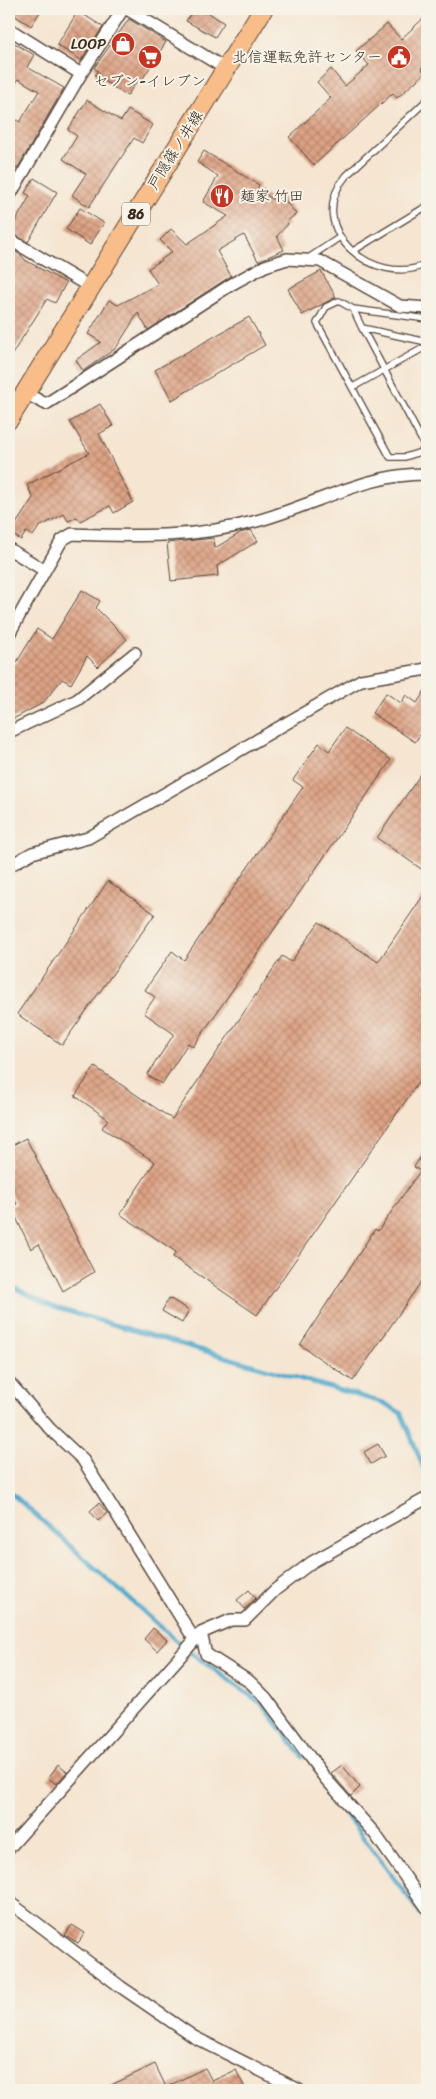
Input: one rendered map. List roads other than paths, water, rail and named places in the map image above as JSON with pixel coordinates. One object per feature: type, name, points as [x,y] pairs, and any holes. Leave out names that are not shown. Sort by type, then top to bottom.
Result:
[{"type":"main road","name":"戸隠篠ノ井線","points":[[9,419],[263,9]]},
{"type":"street","points":[[9,196],[81,74],[123,9]]},
{"type":"street","points":[[127,9],[226,68]]},
{"type":"street","points":[[9,29],[81,74]]},
{"type":"street","points":[[9,239],[90,287]]},
{"type":"street","points":[[25,393],[46,404],[146,338],[249,275],[265,266],[287,259],[320,261],[400,306],[427,308]]},
{"type":"street","points":[[9,634],[62,540],[72,534],[158,536],[210,532],[255,522],[384,477],[427,474]]},
{"type":"street","points":[[9,549],[44,570]]},
{"type":"street","points":[[9,732],[77,700],[135,653]]},
{"type":"street","points":[[9,866],[32,853],[88,838],[361,680],[427,669]]},
{"type":"street","points":[[9,1382],[50,1429],[83,1460],[198,1636],[206,1654],[250,1682],[266,1698],[325,1778],[374,1834],[427,1908]]},
{"type":"street","points":[[9,1848],[198,1636],[230,1620],[245,1620],[274,1590],[312,1562],[427,1498]]},
{"type":"street","points":[[9,1902],[121,1987],[194,2037],[298,2090]]},
{"type":"lane","points":[[427,100],[346,176],[337,188],[332,202],[332,216],[340,237],[366,260],[386,269],[408,270],[427,264]]},
{"type":"lane","points":[[354,251],[427,206]]},
{"type":"lane","points":[[307,259],[340,237]]},
{"type":"lane","points":[[353,309],[427,450],[406,456],[390,457],[317,323],[326,307],[339,301],[353,309],[427,319]]},
{"type":"lane","points":[[362,328],[427,342]]},
{"type":"lane","points":[[353,387],[427,346]]},
{"type":"waterway","points":[[9,1285],[53,1307],[384,1403],[401,1413],[427,1476]]},
{"type":"waterway","points":[[9,1491],[182,1646]]},
{"type":"waterway","points":[[191,1653],[262,1704],[303,1757]]},
{"type":"waterway","points":[[322,1783],[427,1922]]},
{"type":"place","name":"LOOP","points":[[123,44]]},
{"type":"place","name":"セブン-イレブン","points":[[150,57]]},
{"type":"place","name":"北信運転免許センター","points":[[399,57]]},
{"type":"place","name":"麺家 竹田","points":[[222,196]]}]
